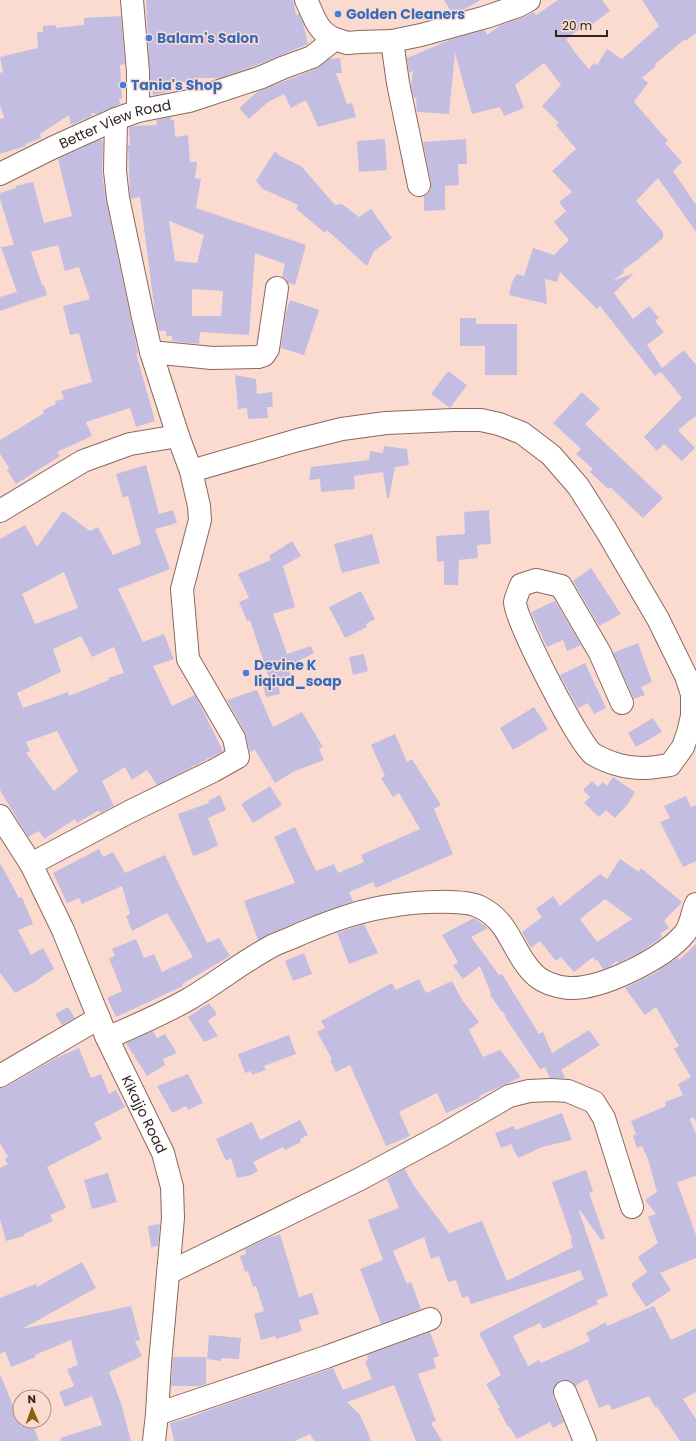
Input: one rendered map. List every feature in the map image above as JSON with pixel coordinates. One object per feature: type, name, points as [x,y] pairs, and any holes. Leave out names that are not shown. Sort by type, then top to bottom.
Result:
[{"type":"street","points":[[132,0],[138,72],[138,111]]},
{"type":"street","points":[[306,0],[320,28],[326,35],[347,42],[392,41],[421,35],[465,24],[518,6],[529,0]]},
{"type":"street","name":"Better View Road","points":[[0,174],[52,148],[116,119],[138,111],[189,101],[262,77],[312,57],[335,39]]},
{"type":"street","points":[[392,41],[398,83],[419,185]]},
{"type":"street","points":[[31,864],[238,756],[234,738],[188,659],[182,589],[200,520],[199,506],[191,472],[151,352],[118,198],[115,171],[116,119]]},
{"type":"street","points":[[151,352],[212,358],[258,357],[264,355],[268,349],[277,288]]},
{"type":"street","points":[[191,472],[298,440],[342,429],[386,423],[481,420],[498,424],[522,434],[552,455],[578,486],[658,618],[686,676],[692,694],[692,716],[683,747],[670,765],[645,768],[614,764],[592,753],[572,724],[551,687],[527,636],[515,603],[521,585],[536,580],[561,586],[600,653],[622,703]]},
{"type":"street","points":[[0,510],[83,461],[130,444],[178,436]]},
{"type":"street","name":"Kikajjo Road","points":[[0,816],[31,864],[63,930],[98,1018],[162,1153],[172,1188],[173,1218],[154,1441]]},
{"type":"street","points":[[108,1038],[149,1020],[189,998],[275,945],[316,927],[368,910],[397,905],[435,903],[460,903],[478,906],[495,916],[511,938],[521,958],[534,974],[547,983],[568,988],[595,985],[643,966],[670,948],[687,932],[696,904]]},
{"type":"street","points":[[0,1076],[98,1018]]},
{"type":"street","points":[[168,1273],[360,1179],[442,1135],[509,1096],[530,1091],[568,1091],[594,1102],[604,1118],[632,1207]]},
{"type":"street","points":[[157,1414],[305,1365],[430,1319]]},
{"type":"street","points":[[566,1392],[585,1441]]},
{"type":"building","points":[[146,0],[293,0],[296,15],[299,14],[303,23],[308,44],[257,65],[220,78],[194,78],[194,81],[166,83],[168,92],[153,95],[150,80]]},
{"type":"building","points":[[444,0],[480,0],[462,11],[452,13]]},
{"type":"building","points":[[558,0],[602,0],[610,11],[591,25],[589,22],[566,39],[589,69],[594,63],[597,65],[607,49],[622,59],[659,26],[642,0],[696,0],[696,33],[686,41],[685,39],[655,64],[656,66],[642,78],[648,83],[634,102],[668,141],[665,143],[682,162],[673,171],[696,205],[696,232],[658,178],[636,201],[663,232],[663,238],[623,270],[624,272],[613,281],[634,273],[614,293],[633,319],[649,306],[659,318],[655,321],[664,332],[647,345],[662,368],[684,350],[696,365],[696,416],[678,430],[695,448],[682,461],[664,444],[657,451],[644,437],[682,398],[661,372],[655,376],[600,306],[597,309],[560,272],[557,282],[545,279],[547,304],[509,295],[512,282],[517,274],[524,276],[533,248],[554,255],[569,240],[554,222],[566,211],[559,202],[572,192],[552,171],[576,149],[556,125],[559,123],[542,106],[561,85],[544,63],[515,85],[524,108],[504,116],[500,107],[472,114],[455,53],[449,114],[417,112],[416,98],[414,98],[411,86],[413,71],[409,72],[407,58],[452,39],[485,30],[487,35],[501,25],[534,12],[536,15]]},
{"type":"building","points":[[121,16],[125,64],[120,65],[122,99],[119,99],[120,104],[97,114],[91,113],[92,116],[71,125],[69,115],[40,134],[41,138],[25,144],[26,146],[0,154],[0,119],[4,118],[0,105],[0,73],[3,72],[0,57],[38,48],[37,32],[43,32],[43,26],[56,25],[56,28],[84,25],[84,18]]},
{"type":"building","points":[[340,58],[342,73],[336,73],[347,104],[352,103],[356,117],[318,127],[306,100],[291,108],[284,94],[268,102],[249,119],[239,108],[257,92],[316,69],[329,59]]},
{"type":"building","points":[[171,117],[171,120],[174,120],[175,137],[188,135],[190,162],[197,162],[195,178],[201,179],[196,208],[306,245],[295,285],[288,283],[285,278],[282,277],[285,264],[255,253],[249,335],[200,332],[199,344],[172,341],[172,336],[166,336],[166,331],[159,331],[155,313],[140,197],[131,199],[130,196],[128,145],[130,145],[129,127],[157,125],[156,120]],"holes":[[[169,221],[204,235],[197,263],[175,261]],[[192,289],[223,291],[221,316],[192,316]]]},
{"type":"building","points":[[101,139],[103,143],[102,171],[106,200],[138,353],[136,353],[155,421],[136,427],[130,408],[86,422],[92,436],[57,452],[60,456],[16,484],[7,470],[9,468],[0,454],[0,440],[44,413],[43,410],[56,404],[55,401],[64,399],[61,391],[92,382],[79,333],[70,335],[63,306],[90,299],[79,267],[65,271],[58,245],[31,252],[47,295],[0,311],[0,297],[17,292],[1,247],[14,245],[0,199],[0,193],[16,188],[15,186],[33,182],[44,223],[72,216],[58,159]]},
{"type":"building","points":[[385,139],[387,170],[359,172],[357,141]]},
{"type":"building","points":[[466,139],[467,164],[458,164],[459,185],[445,186],[445,210],[424,211],[424,196],[428,194],[431,189],[431,183],[423,142]]},
{"type":"building","points":[[275,151],[280,156],[301,166],[335,205],[342,204],[359,217],[371,209],[392,238],[374,251],[367,266],[327,230],[325,233],[296,209],[298,205],[263,189],[256,181]]},
{"type":"building","points":[[290,300],[319,310],[304,355],[281,348],[286,313]]},
{"type":"building","points":[[460,318],[476,318],[476,324],[517,324],[517,375],[485,375],[485,346],[460,346]]},
{"type":"building","points":[[448,371],[467,385],[450,408],[431,394]]},
{"type":"building","points":[[235,375],[256,379],[257,394],[272,392],[273,407],[267,407],[268,418],[248,419],[247,408],[238,409]]},
{"type":"building","points":[[582,392],[600,409],[585,424],[663,498],[643,518],[610,487],[608,489],[590,472],[593,469],[576,454],[581,449],[553,423]]},
{"type":"building","points":[[384,446],[407,449],[409,465],[395,467],[389,498],[387,498],[383,472],[354,476],[355,489],[321,492],[320,479],[309,480],[311,467],[369,460],[370,451],[383,453]]},
{"type":"building","points":[[146,465],[159,514],[173,510],[177,523],[155,529],[170,569],[118,589],[143,642],[164,634],[174,659],[153,666],[172,706],[195,695],[223,751],[157,785],[147,770],[132,780],[125,767],[102,781],[114,806],[100,813],[99,810],[77,823],[75,819],[44,839],[39,831],[28,837],[0,790],[0,539],[25,525],[37,547],[63,511],[90,531],[98,527],[113,555],[141,544],[128,496],[123,498],[116,474]],"holes":[[[64,572],[78,608],[35,624],[22,594]],[[81,636],[92,657],[114,647],[124,673],[108,678],[109,680],[69,696],[68,692],[23,708],[17,693],[61,672],[53,649]],[[57,731],[78,771],[54,791],[26,753],[30,751],[26,742]]]},
{"type":"building","points":[[489,510],[491,544],[477,545],[478,558],[459,560],[458,585],[444,585],[444,561],[437,562],[436,536],[465,534],[464,512]]},
{"type":"building","points":[[372,534],[380,563],[342,573],[334,544]]},
{"type":"building","points":[[292,541],[301,556],[283,566],[295,607],[273,614],[287,654],[311,646],[314,653],[288,666],[291,675],[277,679],[280,694],[266,697],[262,680],[269,678],[250,620],[247,621],[239,602],[249,598],[238,574],[271,560],[269,556]]},
{"type":"building","points":[[591,568],[621,614],[599,626],[573,581]]},
{"type":"building","points":[[361,591],[375,619],[366,624],[367,627],[345,638],[329,607]]},
{"type":"building","points":[[555,601],[581,645],[567,651],[563,640],[547,647],[531,612]]},
{"type":"building","points":[[638,643],[652,682],[641,687],[645,695],[634,699],[613,653]]},
{"type":"building","points":[[364,654],[368,671],[353,675],[349,657]]},
{"type":"building","points":[[585,663],[606,708],[594,714],[588,703],[578,708],[560,675]]},
{"type":"building","points":[[257,690],[273,727],[302,712],[323,747],[319,749],[324,760],[293,772],[275,783],[255,750],[250,752],[245,732],[227,700]]},
{"type":"building","points":[[534,707],[548,729],[513,750],[500,728]]},
{"type":"building","points":[[653,718],[662,732],[636,747],[628,733]]},
{"type":"building","points":[[395,734],[407,762],[412,759],[441,805],[434,809],[453,854],[376,888],[373,882],[349,892],[353,901],[307,918],[258,940],[244,901],[295,883],[274,837],[295,827],[316,871],[334,864],[338,873],[364,862],[361,855],[420,829],[399,793],[393,797],[381,778],[385,776],[371,745]]},
{"type":"building","points":[[613,777],[635,792],[628,804],[615,818],[606,810],[599,817],[584,803],[590,797],[583,790],[592,781],[598,787],[603,782],[607,786]]},
{"type":"building","points":[[270,786],[282,805],[253,823],[241,804]]},
{"type":"building","points":[[220,795],[226,810],[208,818],[218,845],[193,856],[178,814],[209,803],[208,801]]},
{"type":"building","points":[[686,796],[691,807],[696,805],[696,861],[683,867],[660,822],[670,818],[664,806]]},
{"type":"building","points":[[99,849],[103,857],[113,852],[125,873],[165,855],[207,943],[219,938],[230,956],[182,984],[183,986],[116,1017],[107,998],[122,991],[109,958],[115,956],[112,949],[136,939],[144,958],[154,954],[162,972],[193,957],[167,913],[132,931],[126,916],[130,914],[122,886],[82,904],[79,898],[67,903],[53,873]]},
{"type":"building","points":[[620,859],[639,872],[641,868],[682,902],[664,921],[669,928],[660,934],[662,937],[642,951],[618,963],[617,961],[609,967],[603,969],[593,957],[574,972],[561,957],[556,961],[540,941],[531,948],[522,932],[542,917],[536,909],[553,896],[560,906],[600,874],[607,879]],"holes":[[[605,899],[632,919],[597,942],[580,919]]]},
{"type":"building","points":[[0,863],[19,898],[22,897],[33,924],[18,930],[31,955],[43,948],[54,969],[15,993],[0,973]]},
{"type":"building","points":[[474,918],[488,928],[471,937],[499,975],[502,974],[539,1034],[543,1032],[552,1053],[589,1030],[600,1045],[561,1070],[565,1077],[564,1078],[550,1078],[545,1067],[540,1069],[507,1020],[503,1011],[502,1012],[490,995],[491,994],[480,966],[463,979],[453,966],[458,962],[442,935]]},
{"type":"building","points":[[364,924],[378,953],[349,964],[337,933]]},
{"type":"building","points":[[696,944],[696,1122],[693,1117],[690,1119],[696,1134],[696,1176],[677,1182],[696,1235],[696,1258],[660,1273],[671,1290],[646,1307],[631,1284],[647,1272],[638,1257],[658,1243],[648,1217],[656,1214],[645,1200],[657,1192],[648,1159],[642,1146],[637,1148],[633,1136],[636,1134],[631,1121],[666,1106],[665,1102],[683,1095],[678,1084],[691,1077],[674,1049],[679,1046],[656,1007],[645,1015],[625,988],[655,973],[678,957],[679,960]]},
{"type":"building","points":[[304,953],[312,974],[293,981],[285,961]]},
{"type":"building","points":[[419,979],[426,993],[452,981],[462,1000],[479,1022],[469,1030],[483,1057],[500,1050],[521,1077],[446,1113],[437,1093],[399,1112],[410,1136],[386,1146],[350,1065],[336,1072],[330,1060],[332,1059],[317,1032],[325,1028],[321,1021],[392,983],[396,990]]},
{"type":"building","points":[[209,1003],[217,1014],[208,1021],[218,1036],[204,1042],[188,1017]]},
{"type":"building","points":[[68,1007],[75,1018],[62,1025],[55,1014]]},
{"type":"building","points":[[153,1031],[157,1038],[165,1034],[177,1053],[163,1059],[165,1065],[147,1076],[126,1043]]},
{"type":"building","points":[[289,1035],[296,1054],[264,1066],[266,1070],[252,1075],[251,1071],[245,1073],[238,1054]]},
{"type":"building","points":[[79,1048],[91,1078],[101,1074],[109,1094],[116,1090],[125,1107],[94,1123],[102,1139],[47,1167],[66,1208],[50,1215],[53,1221],[24,1234],[24,1236],[6,1241],[0,1219],[0,1168],[8,1164],[5,1159],[8,1157],[0,1143],[0,1088],[6,1087],[56,1058]]},
{"type":"building","points":[[188,1074],[203,1103],[188,1110],[186,1106],[172,1113],[157,1086]]},
{"type":"building","points":[[562,1113],[572,1140],[542,1147],[518,1158],[511,1144],[501,1148],[495,1133],[514,1126],[515,1130]]},
{"type":"building","points":[[300,1120],[308,1135],[300,1139],[301,1142],[285,1150],[283,1147],[253,1162],[258,1171],[251,1175],[237,1178],[231,1158],[226,1161],[216,1139],[252,1122],[260,1140]]},
{"type":"building","points":[[405,1169],[414,1186],[449,1233],[482,1221],[507,1281],[573,1247],[570,1239],[572,1239],[552,1182],[586,1170],[593,1191],[589,1193],[605,1238],[601,1240],[580,1210],[579,1211],[608,1296],[596,1300],[598,1304],[543,1329],[540,1323],[513,1336],[528,1366],[539,1360],[541,1363],[590,1341],[586,1333],[606,1322],[607,1326],[654,1306],[671,1340],[696,1328],[696,1392],[683,1399],[696,1419],[696,1441],[680,1441],[657,1407],[655,1407],[649,1396],[612,1410],[609,1404],[599,1408],[587,1379],[575,1386],[572,1382],[566,1380],[560,1381],[555,1385],[553,1396],[564,1422],[553,1428],[550,1422],[517,1439],[509,1426],[508,1427],[498,1408],[500,1408],[486,1384],[501,1375],[479,1333],[584,1279],[580,1270],[471,1304],[468,1296],[462,1298],[456,1280],[448,1282],[439,1256],[431,1259],[424,1237],[393,1251],[407,1284],[411,1282],[421,1309],[381,1324],[360,1269],[383,1260],[368,1220],[399,1208],[387,1179]]},
{"type":"building","points":[[108,1173],[117,1202],[92,1209],[84,1180]]},
{"type":"building","points":[[160,1224],[158,1246],[151,1247],[148,1226]]},
{"type":"building","points":[[280,1234],[299,1297],[312,1293],[319,1314],[299,1320],[302,1331],[276,1339],[275,1336],[261,1340],[254,1314],[264,1311],[256,1286],[253,1287],[248,1271],[245,1272],[240,1256],[246,1254],[245,1249]]},
{"type":"building","points":[[82,1262],[96,1288],[22,1329],[131,1306],[140,1340],[135,1341],[142,1356],[109,1372],[121,1403],[131,1441],[61,1441],[60,1438],[102,1425],[92,1396],[65,1407],[59,1392],[74,1386],[67,1369],[78,1365],[71,1340],[11,1367],[5,1351],[0,1354],[0,1298],[36,1284],[37,1287]]},
{"type":"building","points":[[430,1332],[439,1356],[433,1358],[436,1368],[418,1374],[436,1421],[431,1423],[442,1441],[416,1441],[394,1385],[347,1402],[360,1415],[371,1441],[314,1441],[310,1434],[295,1441],[174,1441],[170,1423],[189,1418],[333,1368],[343,1390],[372,1379],[365,1361],[368,1360],[367,1355]]},
{"type":"building","points":[[209,1335],[241,1338],[239,1359],[221,1358],[221,1361],[207,1359]]},
{"type":"building","points":[[173,1357],[206,1357],[206,1384],[200,1386],[171,1386]]},
{"type":"building","points":[[0,1374],[12,1403],[12,1429],[35,1429],[39,1441],[0,1441]]},
{"type":"place","name":"Golden Cleaners","points":[[338,14]]},
{"type":"place","name":"Balam's Salon","points":[[149,38]]},
{"type":"place","name":"Tania's Shop","points":[[123,85]]},
{"type":"place","name":"Devine K liqiud_soap","points":[[246,673]]}]
